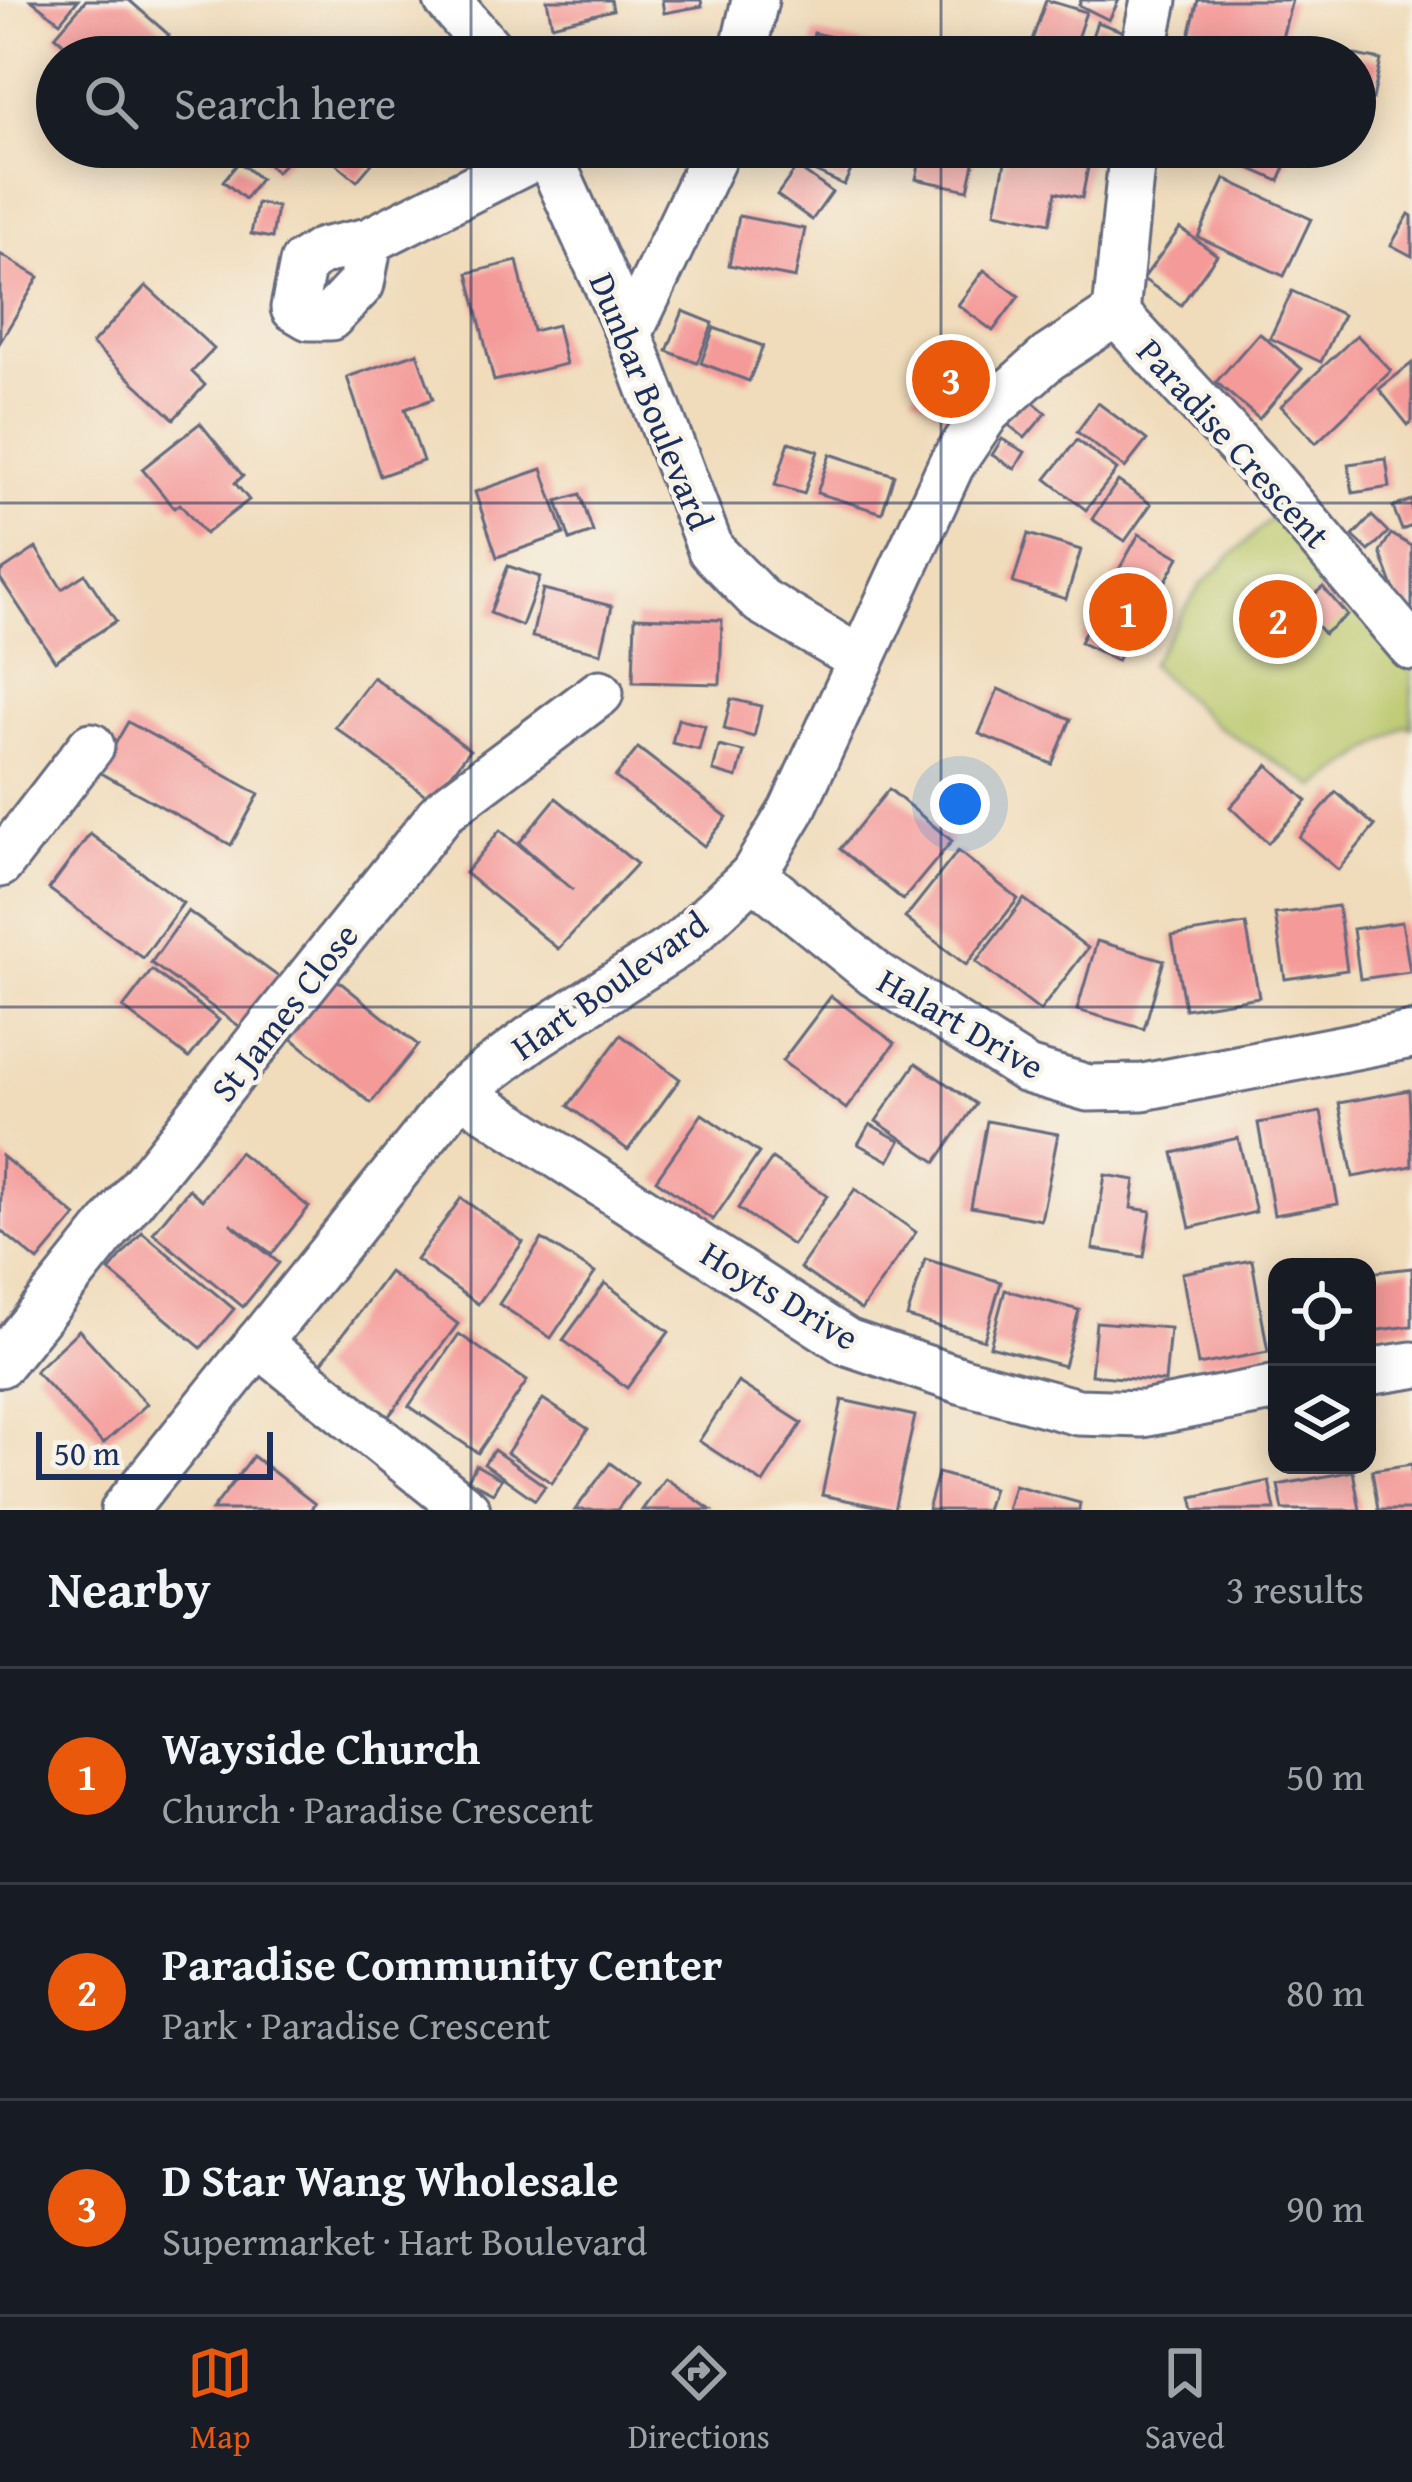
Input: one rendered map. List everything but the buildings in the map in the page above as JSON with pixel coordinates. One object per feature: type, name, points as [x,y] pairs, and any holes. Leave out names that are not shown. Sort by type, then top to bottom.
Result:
[{"type":"street","points":[[447,0],[478,36]]},
{"type":"street","points":[[747,36],[755,0]]},
{"type":"street","points":[[1146,36],[1154,0]]},
{"type":"street","points":[[369,241],[509,168]]},
{"type":"street","name":"Dunbar Boulevard","points":[[555,168],[629,334],[711,550],[761,602],[861,660]]},
{"type":"street","points":[[629,334],[708,168]]},
{"type":"street","name":"Paradise Crescent","points":[[1131,168],[1116,313],[1268,476],[1412,647]]},
{"type":"street","name":"Hart Boulevard","points":[[124,1510],[460,1092],[681,943],[753,875],[792,810],[951,465],[987,412],[1048,358],[1116,313]]},
{"type":"street","name":"St James Close","points":[[0,1364],[443,810],[600,693]]},
{"type":"street","points":[[0,864],[92,746]]},
{"type":"street","name":"Halart Drive","points":[[753,875],[913,998],[1027,1070],[1088,1088],[1143,1088],[1412,1035]]},
{"type":"street","name":"Hoyts Drive","points":[[460,1092],[847,1342],[1078,1412],[1143,1414],[1268,1390]]},
{"type":"street","points":[[258,1343],[467,1510]]},
{"type":"street","points":[[1376,1371],[1412,1365]]},
{"type":"green space","points":[[1280,510],[1412,657],[1412,728],[1406,726],[1316,787],[1212,723],[1150,664],[1200,586]]},
{"type":"place","name":"D Star Wang Wholesale","points":[[951,379]]},
{"type":"place","name":"Wayside Church","points":[[1128,612]]},
{"type":"place","name":"Paradise Community Center","points":[[1278,619]]}]
